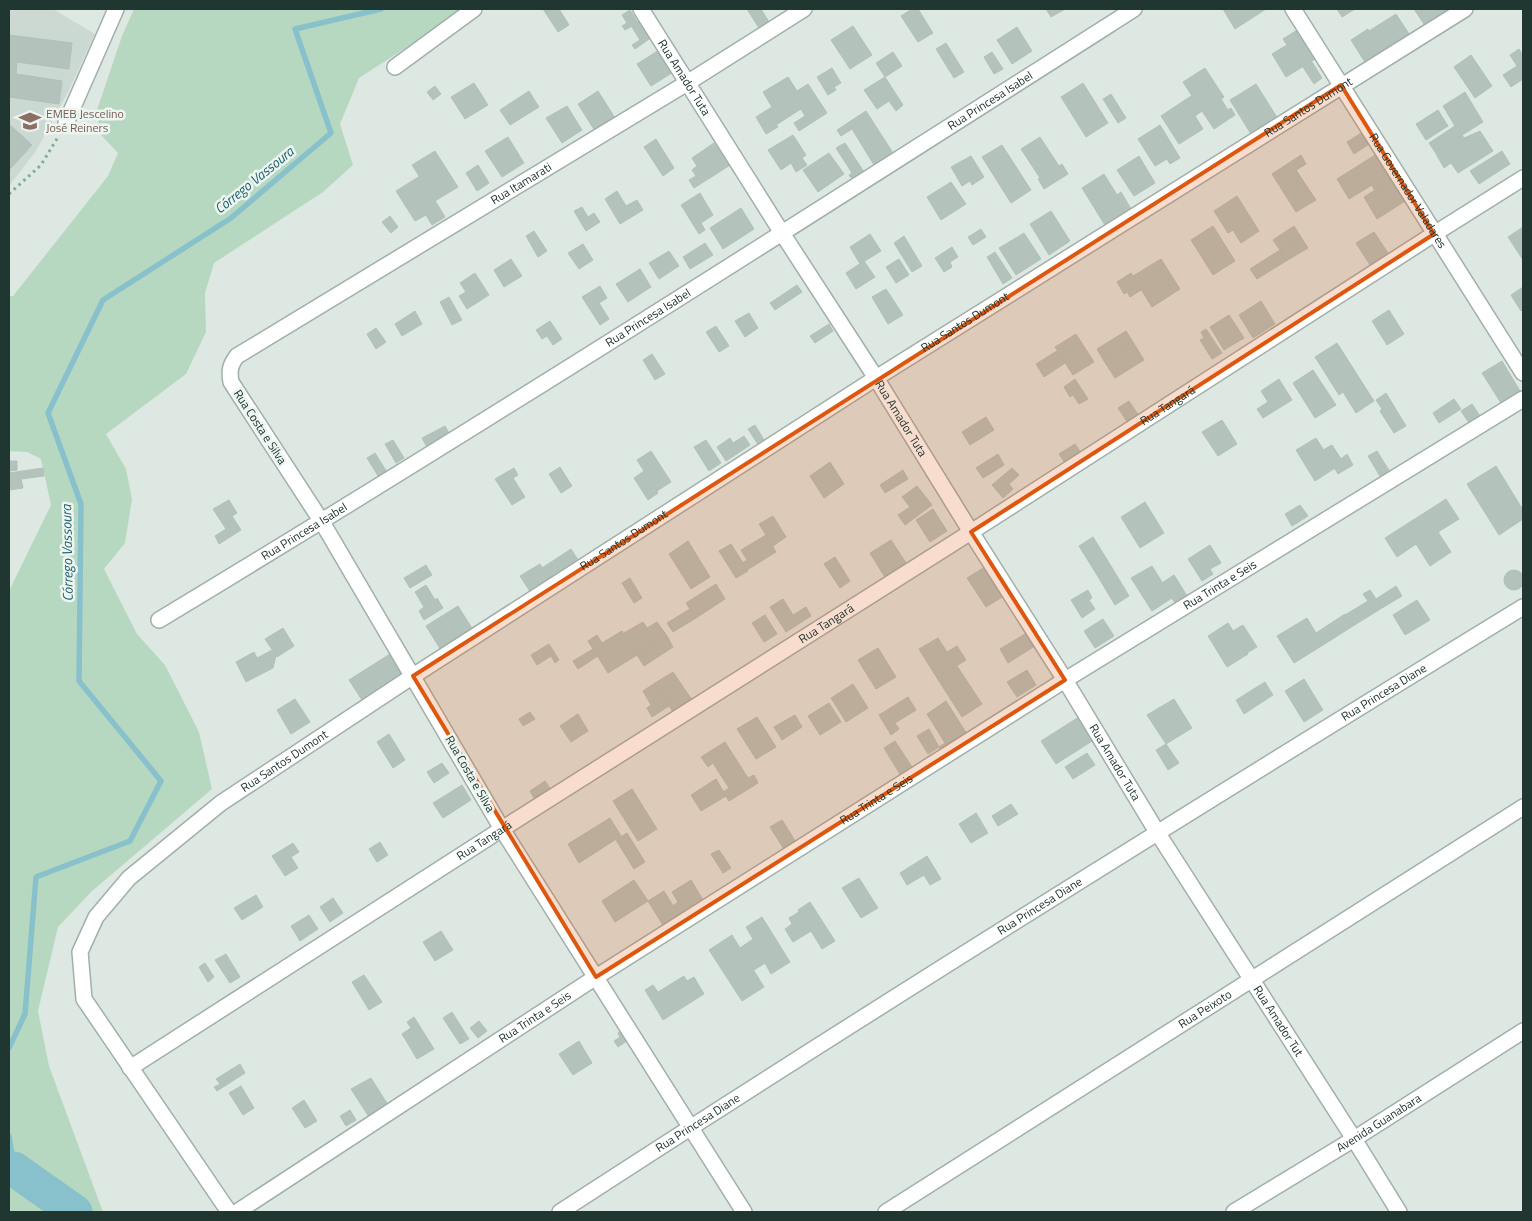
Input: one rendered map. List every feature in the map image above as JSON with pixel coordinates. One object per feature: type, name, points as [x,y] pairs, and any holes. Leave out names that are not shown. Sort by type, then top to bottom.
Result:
[{"type":"street","points":[[66,123],[116,9]]},
{"type":"street","points":[[395,67],[474,9]]},
{"type":"street","name":"Rua Amador Tuta","points":[[641,9],[876,378],[1065,680],[1157,832]]},
{"type":"street","name":"Rua Itamarati","points":[[236,356],[804,9]]},
{"type":"street","name":"Rua Princesa Isabel","points":[[159,620],[322,522],[1134,9]]},
{"type":"street","name":"Rua Governador Valadares","points":[[1293,9],[1523,373]]},
{"type":"street","name":"Rua Santos Dumont","points":[[229,1212],[84,999],[80,952],[96,917],[129,878],[221,803],[413,676],[876,378],[1340,85],[1465,9]]},
{"type":"street","name":"Rua Tangará","points":[[130,1068],[1523,178]]},
{"type":"street","name":"Rua Costa e Silva","points":[[236,356],[229,372],[231,382],[322,522],[502,829],[692,1126],[744,1212]]},
{"type":"street","name":"Rua Trinta e Seis","points":[[237,1212],[596,977],[1065,680],[1523,399]]},
{"type":"street","name":"Rua Princesa Diane","points":[[560,1212],[692,1126],[1157,832],[1523,607]]},
{"type":"street","name":"Rua Peixoto","points":[[886,1212],[1523,807]]},
{"type":"street","name":"Rua Amador Tut","points":[[1157,832],[1354,1139],[1398,1212]]},
{"type":"street","name":"Avenida Guanabara","points":[[1234,1212],[1354,1139],[1523,1031]]},
{"type":"path","points":[[9,194],[41,165],[66,123]]},
{"type":"highlighted area","points":[[1341,85],[1434,234],[971,532],[1065,680],[596,977],[413,676]]},
{"type":"shaded area","name":"EMEB Jescelino José Reiners","points":[[9,9],[53,9],[95,34],[68,92],[36,151],[9,186]]},
{"type":"green space","points":[[134,9],[466,9],[359,78],[340,124],[353,165],[323,192],[214,263],[205,293],[206,332],[186,374],[106,434],[126,469],[132,499],[125,543],[104,569],[137,634],[165,665],[199,732],[212,789],[91,892],[58,927],[38,1011],[49,1066],[103,1212],[9,1212],[9,591],[51,505],[41,459],[27,452],[9,451],[9,296],[13,296],[108,176],[118,153],[102,136],[96,113],[122,36]]},
{"type":"building","points":[[543,9],[559,9],[569,25],[558,32]]},
{"type":"building","points":[[747,9],[761,9],[769,22],[759,28]]},
{"type":"building","points":[[912,9],[918,9],[933,33],[918,42],[901,16]]},
{"type":"building","points":[[1046,9],[1065,9],[1051,17]]},
{"type":"building","points":[[1223,9],[1266,9],[1235,29]]},
{"type":"building","points":[[1337,9],[1355,9],[1342,17]]},
{"type":"building","points":[[1414,9],[1444,9],[1446,11],[1424,24]]},
{"type":"building","points":[[630,10],[638,23],[625,30],[622,26],[627,23],[622,15]]},
{"type":"building","points":[[1396,14],[1411,37],[1368,67],[1351,40]]},
{"type":"building","points":[[641,20],[652,37],[635,49],[632,45],[640,40],[632,27]]},
{"type":"building","points":[[853,26],[872,55],[850,69],[831,40]]},
{"type":"building","points":[[1017,27],[1032,51],[1012,64],[997,40]]},
{"type":"building","points":[[1302,27],[1320,56],[1286,77],[1272,54],[1287,45],[1283,39]]},
{"type":"building","points":[[9,35],[72,43],[69,69],[17,62],[16,74],[62,81],[59,104],[9,97]]},
{"type":"building","points":[[946,43],[964,72],[954,78],[936,49]]},
{"type":"building","points":[[664,47],[678,69],[651,86],[637,64]]},
{"type":"building","points":[[1519,49],[1523,55],[1523,79],[1511,87],[1503,75],[1517,66],[1510,55]]},
{"type":"building","points":[[893,52],[902,66],[885,77],[876,63]]},
{"type":"building","points":[[992,52],[1003,69],[994,74],[984,57]]},
{"type":"building","points":[[1471,55],[1492,86],[1475,98],[1454,67]]},
{"type":"building","points":[[1312,62],[1322,78],[1314,84],[1303,67]]},
{"type":"building","points":[[832,68],[841,83],[834,87],[836,90],[828,95],[817,77]]},
{"type":"building","points":[[1205,68],[1214,82],[1192,96],[1183,82]]},
{"type":"building","points":[[788,77],[797,91],[772,107],[763,92]]},
{"type":"building","points":[[885,77],[903,105],[896,111],[889,101],[877,109],[864,90]]},
{"type":"building","points":[[1214,82],[1224,97],[1221,99],[1228,110],[1231,108],[1235,115],[1214,129],[1202,111],[1195,116],[1185,100]]},
{"type":"building","points":[[474,83],[488,105],[465,119],[451,97]]},
{"type":"building","points":[[1083,83],[1108,123],[1086,137],[1061,97]]},
{"type":"building","points":[[808,84],[827,113],[799,131],[794,123],[805,116],[801,109],[776,125],[778,127],[766,134],[756,117]]},
{"type":"building","points":[[1256,84],[1280,122],[1254,139],[1230,100]]},
{"type":"building","points":[[435,86],[441,94],[433,100],[427,92]]},
{"type":"building","points":[[529,91],[539,107],[510,125],[500,110]]},
{"type":"building","points":[[598,91],[615,118],[595,131],[578,104]]},
{"type":"building","points":[[1465,92],[1483,122],[1435,152],[1429,143],[1455,126],[1443,106]]},
{"type":"building","points":[[1111,94],[1126,118],[1118,123],[1103,99]]},
{"type":"building","points":[[1185,100],[1203,129],[1179,144],[1161,116]]},
{"type":"building","points":[[567,106],[582,130],[562,143],[546,118]]},
{"type":"building","points":[[1438,110],[1448,126],[1426,140],[1416,124]]},
{"type":"building","points":[[866,111],[893,153],[874,165],[852,129],[841,136],[837,130]]},
{"type":"building","points":[[9,124],[32,145],[9,170]]},
{"type":"building","points":[[1160,125],[1180,158],[1170,164],[1167,159],[1155,166],[1138,139]]},
{"type":"building","points":[[1366,130],[1374,141],[1354,154],[1347,142]]},
{"type":"building","points":[[1480,131],[1493,151],[1458,173],[1451,163],[1444,168],[1435,152],[1462,135],[1464,138]]},
{"type":"building","points":[[793,135],[806,155],[802,158],[807,165],[796,172],[791,163],[781,170],[768,150]]},
{"type":"building","points":[[508,137],[524,163],[502,177],[485,151]]},
{"type":"building","points":[[1040,137],[1059,166],[1062,164],[1068,174],[1044,189],[1038,179],[1040,178],[1021,149]]},
{"type":"building","points":[[656,139],[674,168],[663,176],[644,147]]},
{"type":"building","points":[[714,143],[720,152],[726,148],[735,162],[694,188],[689,180],[696,176],[692,170],[697,166],[692,158]]},
{"type":"building","points":[[845,143],[864,172],[852,179],[849,175],[852,173],[836,148]]},
{"type":"building","points":[[1002,145],[1031,190],[1011,203],[982,157]]},
{"type":"building","points":[[435,151],[458,187],[435,201],[412,165]]},
{"type":"building","points":[[1502,151],[1510,164],[1479,184],[1470,171]]},
{"type":"building","points":[[1380,152],[1396,177],[1375,191],[1372,185],[1349,199],[1337,179]]},
{"type":"building","points":[[829,153],[844,174],[818,192],[803,170]]},
{"type":"building","points":[[1301,155],[1306,164],[1296,170],[1316,200],[1296,212],[1272,174]]},
{"type":"building","points":[[971,156],[984,177],[972,185],[970,181],[962,186],[951,167]]},
{"type":"building","points":[[1139,156],[1155,183],[1134,196],[1117,170]]},
{"type":"building","points":[[478,165],[489,183],[477,191],[466,173]]},
{"type":"building","points":[[1104,174],[1117,195],[1121,192],[1134,214],[1108,230],[1082,188]]},
{"type":"building","points":[[420,176],[445,217],[432,225],[426,215],[415,221],[396,191]]},
{"type":"building","points":[[1396,177],[1410,198],[1377,219],[1364,197]]},
{"type":"building","points":[[951,182],[966,204],[941,220],[927,197]]},
{"type":"building","points":[[617,191],[626,206],[637,200],[643,210],[620,224],[605,199]]},
{"type":"building","points":[[700,193],[713,215],[701,223],[705,230],[699,234],[681,205]]},
{"type":"building","points":[[1237,196],[1259,231],[1241,243],[1233,230],[1228,233],[1214,211]]},
{"type":"building","points":[[582,207],[588,217],[594,213],[600,222],[586,231],[574,211]]},
{"type":"building","points":[[741,208],[754,229],[723,249],[710,228]]},
{"type":"building","points":[[1051,211],[1070,241],[1049,255],[1030,224]]},
{"type":"building","points":[[390,216],[398,227],[391,233],[382,222]]},
{"type":"building","points":[[1213,226],[1235,261],[1213,275],[1191,240]]},
{"type":"building","points":[[1294,226],[1301,237],[1280,250],[1273,240]]},
{"type":"building","points":[[1523,227],[1523,260],[1508,237]]},
{"type":"building","points":[[981,229],[986,237],[973,245],[968,237]]},
{"type":"building","points":[[534,231],[547,251],[538,257],[526,236]]},
{"type":"building","points":[[1374,232],[1388,253],[1370,265],[1356,243]]},
{"type":"building","points":[[1024,233],[1041,259],[1016,275],[999,248]]},
{"type":"building","points":[[870,234],[881,251],[860,264],[850,247]]},
{"type":"building","points":[[904,236],[922,266],[912,272],[894,243]]},
{"type":"building","points":[[1301,237],[1308,248],[1286,261],[1280,250]]},
{"type":"building","points":[[705,243],[713,255],[690,269],[683,257]]},
{"type":"building","points":[[583,244],[593,260],[579,269],[568,253]]},
{"type":"building","points":[[952,247],[958,257],[950,262],[952,267],[944,272],[935,258]]},
{"type":"building","points":[[1280,250],[1286,261],[1257,279],[1250,269]]},
{"type":"building","points":[[669,251],[679,266],[659,279],[649,263]]},
{"type":"building","points":[[995,252],[1012,278],[1003,284],[987,257]]},
{"type":"building","points":[[511,259],[522,276],[504,287],[494,270]]},
{"type":"building","points":[[899,259],[909,275],[896,283],[886,267]]},
{"type":"building","points":[[1161,259],[1180,289],[1152,307],[1133,276]]},
{"type":"building","points":[[864,261],[875,277],[856,289],[846,273]]},
{"type":"building","points":[[640,269],[651,287],[628,302],[616,284]]},
{"type":"building","points":[[475,273],[489,295],[467,309],[459,296],[466,292],[460,283]]},
{"type":"building","points":[[1131,273],[1141,290],[1130,297],[1127,292],[1124,294],[1117,282]]},
{"type":"building","points":[[797,285],[802,292],[775,310],[770,303]]},
{"type":"building","points":[[600,286],[607,298],[599,303],[609,319],[600,325],[582,297]]},
{"type":"building","points":[[1523,287],[1523,309],[1521,311],[1511,295]]},
{"type":"building","points":[[886,289],[903,315],[888,324],[872,297]]},
{"type":"building","points":[[449,297],[462,320],[452,325],[440,302]]},
{"type":"building","points":[[1261,301],[1275,324],[1253,338],[1239,315]]},
{"type":"building","points":[[1389,310],[1404,334],[1387,345],[1372,321]]},
{"type":"building","points":[[415,311],[422,324],[402,336],[395,324]]},
{"type":"building","points":[[749,313],[758,328],[745,337],[735,321]]},
{"type":"building","points":[[1229,315],[1244,338],[1224,350],[1210,327]]},
{"type":"building","points":[[550,321],[562,339],[553,345],[547,336],[542,339],[536,330]]},
{"type":"building","points":[[829,324],[833,331],[815,343],[810,336]]},
{"type":"building","points":[[716,326],[729,346],[719,352],[706,332]]},
{"type":"building","points":[[376,328],[386,342],[376,349],[367,334]]},
{"type":"building","points":[[1206,329],[1222,353],[1212,359],[1200,340],[1204,338],[1201,332]]},
{"type":"building","points":[[1126,331],[1133,342],[1104,361],[1097,349]]},
{"type":"building","points":[[1076,334],[1094,362],[1073,375],[1055,347]]},
{"type":"building","points":[[1133,342],[1144,360],[1115,378],[1104,361]]},
{"type":"building","points":[[1337,343],[1374,401],[1356,413],[1343,392],[1339,395],[1315,357]]},
{"type":"building","points":[[1057,351],[1065,363],[1044,377],[1036,364]]},
{"type":"building","points":[[652,354],[665,374],[655,380],[643,360]]},
{"type":"building","points":[[1502,361],[1520,391],[1501,403],[1482,373]]},
{"type":"building","points":[[1313,370],[1336,405],[1315,418],[1293,383]]},
{"type":"building","points":[[1075,379],[1088,399],[1079,404],[1073,395],[1070,397],[1064,387]]},
{"type":"building","points":[[1279,379],[1292,400],[1263,418],[1257,409],[1268,402],[1261,391]]},
{"type":"building","points":[[1386,393],[1406,426],[1394,433],[1380,411],[1382,409],[1376,400]]},
{"type":"building","points":[[1454,399],[1461,409],[1439,423],[1433,413]]},
{"type":"building","points":[[1129,401],[1141,419],[1130,426],[1118,408]]},
{"type":"building","points":[[1472,404],[1480,416],[1469,423],[1461,411]]},
{"type":"building","points":[[986,417],[994,430],[970,445],[962,432]]},
{"type":"building","points":[[1222,420],[1237,444],[1218,456],[1202,432]]},
{"type":"building","points":[[755,425],[767,445],[761,449],[748,429]]},
{"type":"building","points":[[445,426],[451,437],[428,449],[422,438]]},
{"type":"building","points":[[744,436],[750,445],[726,461],[717,447],[730,438],[733,443]]},
{"type":"building","points":[[1316,438],[1335,468],[1315,481],[1296,450]]},
{"type":"building","points":[[393,440],[404,458],[396,463],[385,444]]},
{"type":"building","points":[[706,440],[721,463],[709,471],[694,447]]},
{"type":"building","points":[[1075,444],[1083,456],[1067,466],[1059,454]]},
{"type":"building","points":[[1332,445],[1341,459],[1347,454],[1353,465],[1338,474],[1323,450]]},
{"type":"building","points":[[651,451],[671,482],[657,491],[637,460]]},
{"type":"building","points":[[1377,451],[1390,472],[1381,478],[1368,456]]},
{"type":"building","points":[[375,453],[388,474],[380,479],[367,458]]},
{"type":"building","points":[[998,454],[1004,465],[983,478],[976,468]]},
{"type":"building","points":[[9,461],[17,461],[17,470],[9,471]]},
{"type":"building","points":[[830,462],[844,484],[824,498],[810,476]]},
{"type":"building","points":[[1496,466],[1523,510],[1523,519],[1499,535],[1467,484]]},
{"type":"building","points":[[560,467],[572,486],[561,493],[549,474]]},
{"type":"building","points":[[43,468],[44,476],[21,479],[23,488],[9,490],[9,473]]},
{"type":"building","points":[[514,468],[518,475],[513,478],[525,497],[512,505],[495,479]]},
{"type":"building","points":[[1012,468],[1019,475],[1009,484],[1013,489],[1003,498],[992,485]]},
{"type":"building","points":[[903,470],[908,479],[885,493],[880,485]]},
{"type":"building","points":[[644,471],[658,493],[648,500],[634,478]]},
{"type":"building","points":[[917,486],[932,505],[905,525],[898,515],[910,507],[902,497]]},
{"type":"building","points":[[1446,499],[1459,519],[1438,532],[1451,552],[1430,566],[1416,544],[1397,557],[1385,538]]},
{"type":"building","points":[[229,500],[237,513],[232,516],[241,530],[219,544],[215,536],[226,529],[213,509]]},
{"type":"building","points":[[1145,502],[1164,533],[1140,548],[1121,517]]},
{"type":"building","points":[[1300,505],[1308,516],[1292,526],[1285,514]]},
{"type":"building","points":[[933,509],[947,531],[930,542],[916,520]]},
{"type":"building","points":[[773,516],[786,537],[773,546],[759,524]]},
{"type":"building","points":[[766,535],[776,552],[747,570],[742,563],[747,560],[741,550]]},
{"type":"building","points":[[1093,537],[1111,566],[1097,575],[1079,546]]},
{"type":"building","points":[[891,540],[908,566],[886,579],[870,553]]},
{"type":"building","points":[[688,541],[710,577],[691,589],[669,554]]},
{"type":"building","points":[[731,544],[748,571],[736,578],[719,551]]},
{"type":"building","points":[[1210,545],[1221,563],[1210,569],[1213,574],[1202,581],[1188,559]]},
{"type":"building","points":[[571,549],[580,563],[550,581],[542,568]]},
{"type":"building","points":[[835,557],[850,581],[840,588],[824,564]]},
{"type":"building","points":[[540,564],[550,581],[531,593],[520,576]]},
{"type":"building","points":[[426,565],[432,575],[410,588],[404,578]]},
{"type":"building","points":[[988,565],[1007,594],[986,607],[967,578]]},
{"type":"building","points":[[1111,566],[1129,596],[1115,605],[1097,575]]},
{"type":"building","points":[[1152,566],[1172,598],[1152,611],[1131,578]]},
{"type":"building","points":[[1514,570],[1521,573],[1524,580],[1521,587],[1514,590],[1507,587],[1504,580],[1507,573]]},
{"type":"building","points":[[1174,575],[1189,599],[1177,606],[1162,583]]},
{"type":"building","points":[[630,578],[642,598],[634,603],[622,583]]},
{"type":"building","points":[[716,584],[725,599],[696,618],[686,603]]},
{"type":"building","points":[[426,585],[435,600],[437,598],[443,608],[424,620],[419,611],[424,607],[415,592]]},
{"type":"building","points":[[1396,586],[1402,596],[1382,608],[1376,599]]},
{"type":"building","points":[[1088,590],[1092,598],[1089,600],[1095,609],[1082,618],[1071,600]]},
{"type":"building","points":[[1370,590],[1382,608],[1353,626],[1345,615],[1368,601],[1363,594]]},
{"type":"building","points":[[783,599],[793,615],[806,607],[811,616],[786,632],[770,607]]},
{"type":"building","points":[[1417,600],[1430,620],[1405,635],[1393,615]]},
{"type":"building","points":[[458,606],[473,630],[441,650],[426,626]]},
{"type":"building","points":[[690,609],[696,618],[673,632],[667,623]]},
{"type":"building","points":[[1345,614],[1353,626],[1323,645],[1316,633]]},
{"type":"building","points":[[765,615],[777,634],[764,642],[752,623]]},
{"type":"building","points":[[1307,618],[1323,645],[1294,663],[1277,636]]},
{"type":"building","points":[[1103,619],[1114,636],[1095,648],[1084,631]]},
{"type":"building","points":[[643,622],[647,628],[657,622],[667,636],[637,655],[624,633]]},
{"type":"building","points":[[1228,623],[1248,654],[1227,667],[1208,636]]},
{"type":"building","points":[[1243,625],[1257,647],[1247,653],[1233,631]]},
{"type":"building","points":[[283,628],[294,646],[277,657],[265,639]]},
{"type":"building","points":[[622,631],[637,655],[608,673],[588,641],[597,635],[602,643]]},
{"type":"building","points":[[1030,631],[1038,644],[1008,663],[1000,649]]},
{"type":"building","points":[[667,636],[673,647],[644,666],[637,655]]},
{"type":"building","points":[[938,638],[947,652],[957,646],[966,660],[937,678],[919,649]]},
{"type":"building","points":[[549,644],[559,660],[555,663],[551,656],[537,665],[531,655]]},
{"type":"building","points":[[278,647],[273,668],[246,682],[236,662],[254,652],[257,658]]},
{"type":"building","points":[[878,648],[896,677],[876,689],[858,660]]},
{"type":"building","points":[[593,649],[598,656],[578,669],[573,661]]},
{"type":"building","points":[[390,654],[402,674],[362,700],[349,680]]},
{"type":"building","points":[[957,666],[982,704],[962,717],[937,678]]},
{"type":"building","points":[[1027,670],[1036,685],[1017,697],[1007,682]]},
{"type":"building","points":[[673,672],[692,700],[673,712],[655,683]]},
{"type":"building","points":[[1304,679],[1323,710],[1304,722],[1285,691]]},
{"type":"building","points":[[1265,682],[1273,695],[1244,714],[1236,700]]},
{"type":"building","points":[[655,683],[669,706],[652,717],[647,708],[651,705],[643,691]]},
{"type":"building","points":[[853,684],[868,708],[846,722],[831,698]]},
{"type":"building","points":[[908,697],[916,710],[895,723],[899,729],[891,735],[879,715]]},
{"type":"building","points":[[295,699],[310,722],[291,734],[277,710]]},
{"type":"building","points":[[1174,699],[1192,728],[1166,744],[1147,715]]},
{"type":"building","points":[[946,701],[970,739],[945,755],[939,747],[945,743],[927,714]]},
{"type":"building","points":[[829,703],[841,722],[820,735],[808,716]]},
{"type":"building","points":[[530,712],[535,719],[523,726],[519,719]]},
{"type":"building","points":[[578,714],[588,731],[571,742],[560,726]]},
{"type":"building","points":[[795,715],[802,727],[782,740],[774,727]]},
{"type":"building","points":[[1082,715],[1097,738],[1056,764],[1041,741]]},
{"type":"building","points":[[757,717],[776,747],[756,759],[737,729]]},
{"type":"building","points":[[929,729],[939,747],[928,754],[917,736]]},
{"type":"building","points":[[389,734],[405,760],[393,768],[377,742]]},
{"type":"building","points":[[895,741],[916,773],[904,781],[884,748]]},
{"type":"building","points":[[725,742],[748,778],[754,775],[758,783],[729,801],[723,792],[729,788],[713,763],[708,767],[701,757]]},
{"type":"building","points":[[1166,744],[1179,763],[1168,770],[1156,750]]},
{"type":"building","points":[[1087,753],[1095,765],[1073,779],[1065,767]]},
{"type":"building","points":[[442,763],[449,773],[434,783],[427,772]]},
{"type":"building","points":[[716,779],[726,796],[701,811],[691,795]]},
{"type":"building","points":[[545,781],[551,790],[535,800],[530,791]]},
{"type":"building","points":[[462,785],[471,800],[443,818],[433,803]]},
{"type":"building","points":[[632,789],[657,829],[638,841],[613,801]]},
{"type":"building","points":[[1011,804],[1018,814],[998,826],[992,816]]},
{"type":"building","points":[[976,813],[988,833],[971,843],[959,824]]},
{"type":"building","points":[[610,818],[621,836],[579,863],[568,844]]},
{"type":"building","points":[[782,820],[799,847],[787,854],[770,827]]},
{"type":"building","points":[[627,833],[645,862],[634,869],[616,840]]},
{"type":"building","points":[[380,842],[388,855],[377,862],[369,849]]},
{"type":"building","points":[[293,843],[299,852],[291,857],[298,868],[285,876],[272,856]]},
{"type":"building","points":[[719,850],[731,868],[723,873],[711,854]]},
{"type":"building","points":[[927,856],[941,879],[930,885],[924,875],[907,885],[900,873]]},
{"type":"building","points":[[859,878],[878,908],[861,918],[842,888]]},
{"type":"building","points":[[634,880],[648,901],[615,922],[602,901]]},
{"type":"building","points":[[691,880],[706,905],[682,920],[673,906],[678,902],[672,892]]},
{"type":"building","points":[[664,891],[682,920],[666,930],[648,901]]},
{"type":"building","points":[[256,895],[263,907],[242,920],[234,908]]},
{"type":"building","points":[[333,898],[343,913],[330,922],[320,907]]},
{"type":"building","points":[[810,902],[835,941],[822,949],[798,910]]},
{"type":"building","points":[[799,912],[811,931],[793,942],[785,929],[792,924],[789,918]]},
{"type":"building","points":[[309,915],[318,929],[300,941],[291,926]]},
{"type":"building","points":[[762,917],[790,962],[771,974],[765,963],[754,970],[740,948],[753,939],[746,927]]},
{"type":"building","points":[[441,931],[453,950],[435,961],[423,942]]},
{"type":"building","points":[[732,935],[764,987],[742,1001],[709,950]]},
{"type":"building","points":[[226,954],[240,977],[230,983],[215,960]]},
{"type":"building","points":[[205,963],[214,977],[208,982],[199,967]]},
{"type":"building","points":[[364,975],[382,1002],[369,1010],[352,982]]},
{"type":"building","points":[[684,976],[687,981],[694,977],[704,994],[663,1020],[645,990],[653,985],[658,992]]},
{"type":"building","points":[[452,1012],[469,1039],[460,1044],[443,1018]]},
{"type":"building","points":[[414,1017],[434,1049],[417,1059],[402,1034],[411,1028],[407,1022]]},
{"type":"building","points":[[479,1021],[487,1031],[478,1038],[470,1028]]},
{"type":"building","points":[[625,1029],[631,1038],[618,1047],[614,1041],[620,1037],[618,1033]]},
{"type":"building","points":[[579,1041],[592,1063],[573,1075],[559,1054]]},
{"type":"building","points":[[240,1064],[245,1073],[217,1091],[214,1087],[220,1084],[216,1079]]},
{"type":"building","points":[[371,1078],[388,1105],[369,1117],[351,1089]]},
{"type":"building","points":[[241,1086],[254,1108],[243,1115],[229,1093]]},
{"type":"building","points":[[304,1100],[317,1121],[305,1128],[292,1108]]},
{"type":"building","points":[[350,1110],[356,1120],[346,1126],[340,1116]]},
{"type":"waterway","name":"Córrego Vassoura","points":[[9,1048],[25,1014],[36,877],[130,841],[161,781],[79,681],[81,504],[48,413],[103,300],[231,218],[331,133],[295,29],[381,9]]},
{"type":"waterway","name":"Córrego Vassoura","points":[[9,1136],[14,1169]]},
{"type":"waterway","points":[[14,1169],[75,1212]]},
{"type":"place","name":"EMEB Jescelino José Reiners","points":[[30,121]]}]
